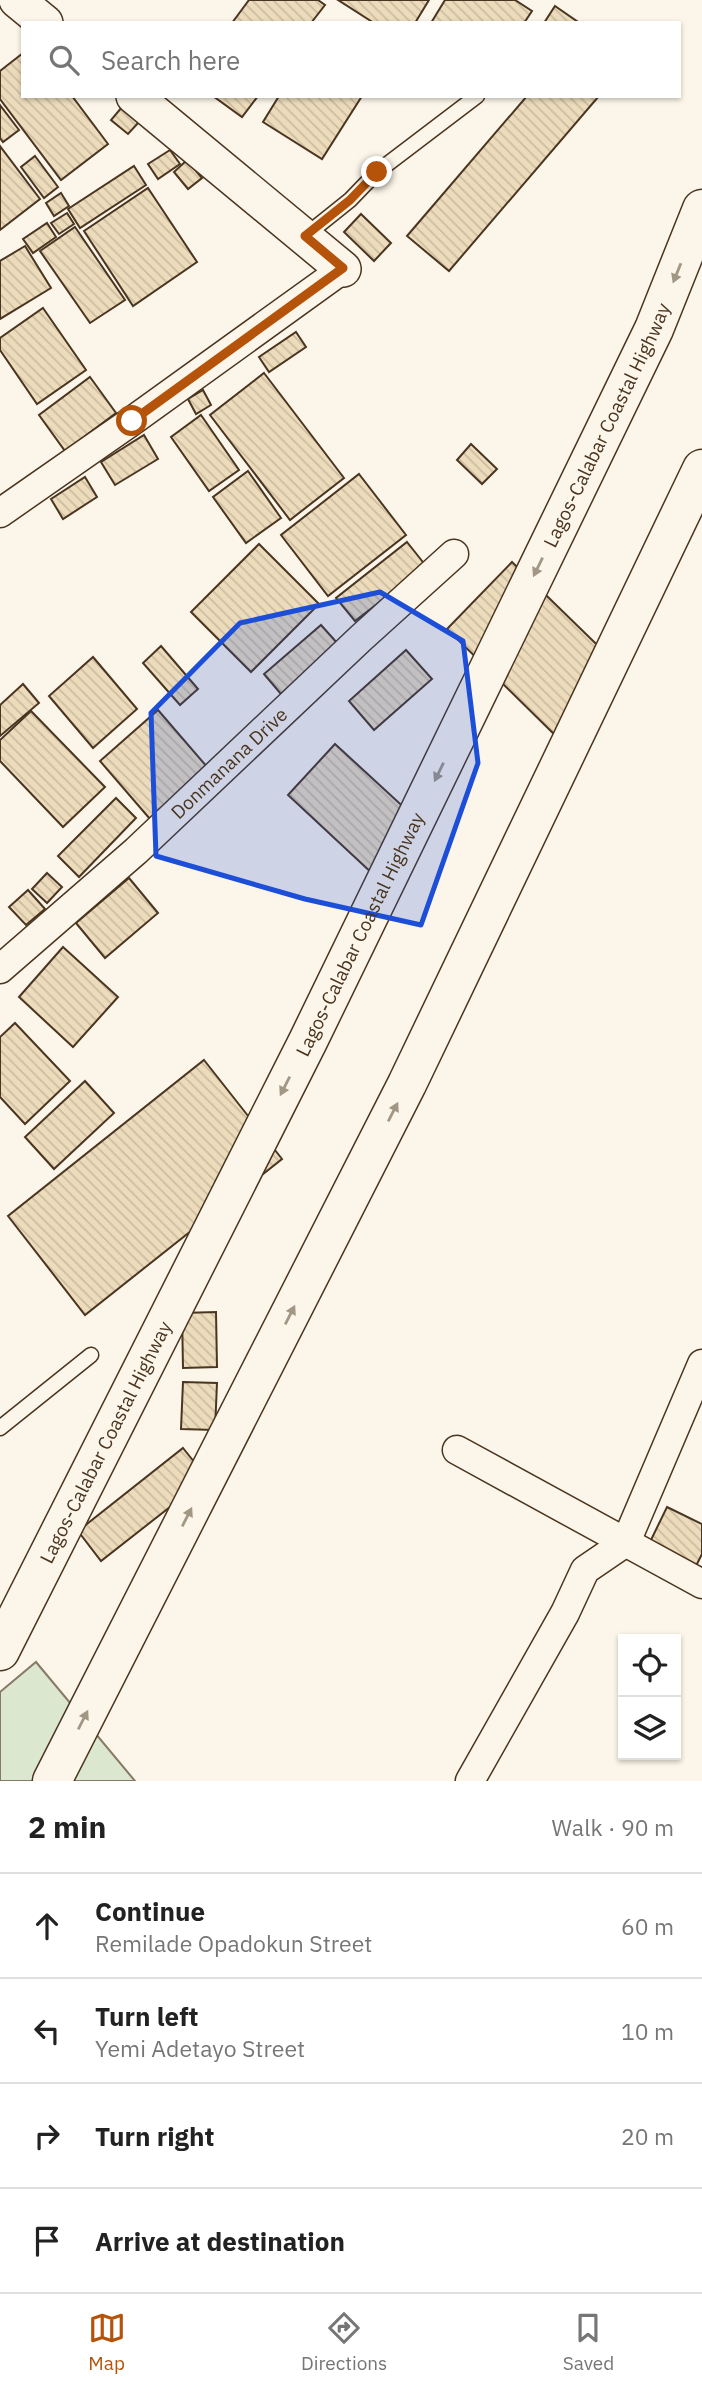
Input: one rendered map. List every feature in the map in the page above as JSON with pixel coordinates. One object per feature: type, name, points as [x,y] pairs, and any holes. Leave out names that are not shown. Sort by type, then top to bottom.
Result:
[{"type":"highway","name":"Lagos-Calabar Coastal Highway","points":[[0,1651],[357,941],[654,329],[702,209]]},
{"type":"highway","points":[[52,1781],[407,1084],[702,469]]},
{"type":"street","points":[[0,11],[16,0],[42,21]]},
{"type":"street","points":[[0,513],[343,268],[136,98]]},
{"type":"street","name":"Donmanana Drive","points":[[0,969],[136,851],[361,638],[454,555]]},
{"type":"street","points":[[470,1781],[565,1614],[585,1570],[626,1542],[702,1364]]},
{"type":"street","points":[[457,1450],[702,1584]]},
{"type":"lane","points":[[305,236],[350,200],[377,172],[474,98]]},
{"type":"lane","points":[[0,1428],[91,1354]]},
{"type":"highlighted area","points":[[380,592],[463,641],[478,763],[421,925],[305,899],[156,856],[151,713],[240,623]]},
{"type":"green space","points":[[36,1662],[135,1781],[0,1781],[0,1692]]},
{"type":"building","points":[[249,0],[318,0],[325,5],[313,21],[233,21]]},
{"type":"building","points":[[338,0],[429,0],[416,21],[371,21]]},
{"type":"building","points":[[445,0],[515,0],[532,11],[525,21],[432,21]]},
{"type":"building","points":[[555,6],[577,21],[545,21]]},
{"type":"building","points":[[21,55],[21,98],[74,98],[108,144],[61,180],[0,99],[0,71]]},
{"type":"building","points":[[216,98],[256,98],[242,117]]},
{"type":"building","points":[[278,98],[361,98],[322,159],[263,122]]},
{"type":"building","points":[[525,98],[597,98],[449,271],[407,236]]},
{"type":"building","points":[[0,105],[19,130],[3,142],[0,138]]},
{"type":"building","points":[[122,107],[139,122],[128,134],[111,120]]},
{"type":"building","points":[[0,146],[40,199],[0,230]]},
{"type":"building","points":[[170,150],[180,164],[158,179],[148,164]]},
{"type":"building","points":[[35,156],[58,187],[44,198],[21,167]]},
{"type":"building","points":[[187,160],[202,178],[188,189],[174,172]]},
{"type":"building","points":[[134,166],[146,185],[80,228],[68,209]]},
{"type":"building","points":[[148,188],[197,262],[133,306],[84,231]]},
{"type":"building","points":[[61,193],[69,206],[54,216],[46,203]]},
{"type":"building","points":[[67,213],[74,224],[59,234],[51,223]]},
{"type":"building","points":[[361,214],[391,243],[374,261],[344,232]]},
{"type":"building","points":[[47,223],[56,237],[33,253],[23,239]]},
{"type":"building","points":[[75,227],[125,300],[90,323],[40,251]]},
{"type":"building","points":[[25,246],[51,288],[0,319],[0,261]]},
{"type":"building","points":[[43,308],[86,370],[37,404],[0,350],[0,338]]},
{"type":"building","points":[[296,332],[306,347],[269,372],[259,357]]},
{"type":"building","points":[[264,373],[344,478],[290,520],[210,415]]},
{"type":"building","points":[[90,377],[116,413],[65,451],[39,415]]},
{"type":"building","points":[[203,390],[211,405],[196,414],[188,399]]},
{"type":"building","points":[[201,415],[239,470],[209,491],[171,437]]},
{"type":"building","points":[[144,435],[158,459],[115,485],[101,462]]},
{"type":"building","points":[[471,444],[497,469],[482,484],[457,460]]},
{"type":"building","points":[[248,471],[281,518],[246,543],[213,497]]},
{"type":"building","points":[[359,474],[406,535],[328,596],[281,535]]},
{"type":"building","points":[[85,477],[97,497],[63,519],[51,499]]},
{"type":"building","points":[[407,542],[426,566],[355,621],[336,598]]},
{"type":"building","points":[[259,544],[319,604],[251,672],[191,612]]},
{"type":"building","points":[[512,562],[625,672],[560,740],[447,629]]},
{"type":"building","points":[[321,625],[338,644],[281,694],[264,674]]},
{"type":"building","points":[[161,646],[198,689],[180,705],[143,663]]},
{"type":"building","points":[[406,650],[432,679],[374,730],[349,701]]},
{"type":"building","points":[[93,657],[137,709],[93,748],[49,696]]},
{"type":"building","points":[[23,684],[39,703],[0,736],[0,705]]},
{"type":"building","points":[[158,710],[208,768],[150,819],[100,761]]},
{"type":"building","points":[[31,711],[105,787],[63,827],[0,761],[0,740]]},
{"type":"building","points":[[335,744],[422,824],[374,875],[288,795]]},
{"type":"building","points":[[116,798],[136,818],[79,877],[58,856]]},
{"type":"building","points":[[47,873],[62,887],[47,903],[32,889]]},
{"type":"building","points":[[129,878],[158,913],[105,958],[76,923]]},
{"type":"building","points":[[28,890],[45,909],[26,925],[9,907]]},
{"type":"building","points":[[63,947],[118,997],[73,1047],[19,997]]},
{"type":"building","points":[[15,1023],[70,1081],[25,1124],[0,1097],[0,1037]]},
{"type":"building","points":[[204,1060],[282,1159],[85,1315],[8,1216]]},
{"type":"building","points":[[85,1081],[114,1113],[54,1169],[25,1137]]},
{"type":"building","points":[[216,1312],[217,1367],[183,1368],[182,1313]]},
{"type":"building","points":[[183,1382],[217,1383],[215,1430],[181,1429]]},
{"type":"building","points":[[183,1448],[207,1478],[101,1561],[78,1531]]},
{"type":"building","points":[[667,1507],[702,1524],[702,1554],[695,1568],[649,1544]]},
{"type":"route","points":[[132,421],[343,268],[305,236],[350,200],[377,172]]}]
